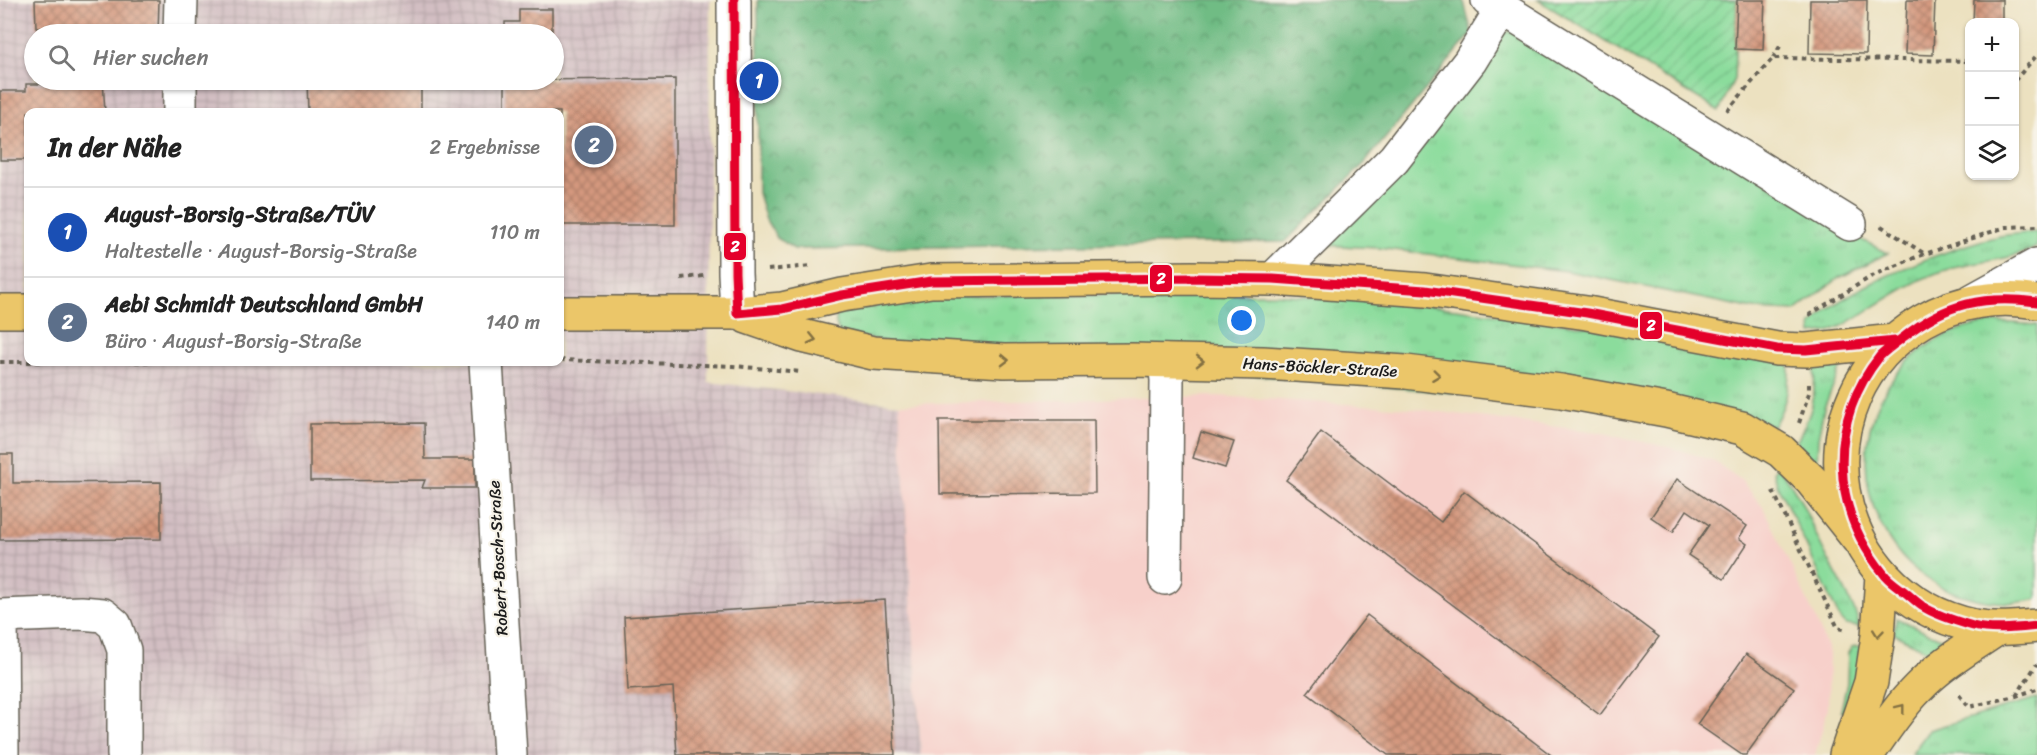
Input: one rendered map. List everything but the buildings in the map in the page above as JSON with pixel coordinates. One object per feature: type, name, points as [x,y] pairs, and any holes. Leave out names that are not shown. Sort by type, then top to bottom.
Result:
[{"type":"main road","name":"Hans-Böckler-Straße","points":[[564,313],[736,313],[782,309],[931,281],[1273,279],[1425,290],[1587,313],[1777,349],[1806,350],[1894,341]]},
{"type":"main road","points":[[2037,302],[2013,299],[1970,302],[1930,317],[1894,341],[1879,357],[1861,384],[1848,413],[1843,434],[1840,477],[1846,509],[1858,539],[1869,558],[1882,575],[1915,603],[1934,613],[1976,626],[1997,629],[2037,626]]},
{"type":"main road","points":[[0,311],[24,311]]},
{"type":"main road","name":"Hans-Böckler-Straße","points":[[736,313],[802,336],[873,353],[1004,361],[1263,363],[1406,372],[1561,391],[1666,410],[1742,428],[1781,451],[1811,480],[1858,539]]},
{"type":"main road","points":[[1846,755],[1871,682],[1878,636],[1882,575]]},
{"type":"main road","points":[[1867,755],[1918,687],[1939,669],[1997,629]]},
{"type":"street","points":[[180,24],[181,0]]},
{"type":"street","points":[[734,0],[736,313]]},
{"type":"street","points":[[1273,279],[1394,159],[1470,61],[1495,4],[1850,224]]},
{"type":"street","points":[[180,90],[180,108]]},
{"type":"street","points":[[1970,302],[2037,265]]},
{"type":"street","points":[[1165,361],[1167,380],[1165,578]]},
{"type":"street","name":"Robert-Bosch-Straße","points":[[486,366],[510,755]]},
{"type":"street","points":[[2,755],[1,616],[81,613],[103,615],[115,625],[124,650],[124,755]]},
{"type":"path","points":[[1699,130],[1729,109],[1773,58],[1782,43]]},
{"type":"path","points":[[2019,75],[2037,55]]},
{"type":"path","points":[[1773,58],[1965,61]]},
{"type":"path","points":[[1850,224],[1883,227],[1926,254]]},
{"type":"path","points":[[1781,451],[1803,416],[1809,393],[1802,319],[1872,276],[1926,254],[2006,227],[2037,226]]},
{"type":"path","points":[[564,360],[656,363]]},
{"type":"path","points":[[0,362],[24,362]]},
{"type":"path","points":[[1770,486],[1838,628]]},
{"type":"path","points":[[2016,696],[2037,664]]},
{"type":"shaded area","points":[[0,0],[710,0],[708,382],[899,404],[921,755],[0,755]]},
{"type":"shaded area","points":[[1217,396],[1408,408],[1598,432],[1672,448],[1712,460],[1741,480],[1763,507],[1816,619],[1829,653],[1828,708],[1815,755],[921,755],[899,404]]},
{"type":"green space","points":[[758,0],[1462,0],[1472,33],[1364,164],[1285,242],[794,249],[777,238],[766,220],[758,193]]},
{"type":"green space","points":[[1538,0],[1737,0],[1734,79],[1719,111]]},
{"type":"green space","points":[[1522,30],[1844,231],[1888,253],[1839,278],[1795,311],[1754,309],[1567,271],[1378,248],[1324,245],[1500,33]]},
{"type":"green space","points":[[2037,232],[2037,247],[2026,252],[1943,271],[1904,288],[1842,326],[1828,332],[1812,334],[1811,326],[1846,297],[1899,270],[1980,241],[2000,236]]},
{"type":"green space","points":[[1274,294],[1425,305],[1585,326],[1789,364],[1787,390],[1784,404],[1773,427],[1756,419],[894,344],[839,332],[836,322],[838,312],[898,296]]},
{"type":"green space","points":[[1999,322],[2037,325],[2037,599],[2010,603],[1992,602],[1955,593],[1935,584],[1909,564],[1895,548],[1879,520],[1869,490],[1866,460],[1870,430],[1880,401],[1896,375],[1918,352],[1959,330]]},
{"type":"green space","points":[[1843,362],[1824,408],[1818,438],[1817,463],[1796,443],[1812,405],[1814,364]]},
{"type":"green space","points":[[1777,466],[1798,496],[1848,596],[1860,627],[1846,625],[1839,617],[1777,485],[1774,471]]},
{"type":"green space","points":[[1896,618],[1949,642],[1936,655],[1894,634]]},
{"type":"green space","points":[[1852,647],[1862,647],[1862,654],[1845,713],[1841,711],[1847,683],[1848,653]]},
{"type":"green space","points":[[2037,698],[2037,755],[1911,755],[1929,730]]},
{"type":"transit line","name":"2","points":[[734,0],[737,313],[782,309],[842,295],[931,281],[1273,279],[1425,290],[1587,313],[1777,349],[1806,350],[1895,341]]},
{"type":"transit line","name":"2","points":[[2037,302],[1983,301],[1951,309],[1920,325],[1880,356],[1863,382],[1851,409],[1844,437],[1842,466],[1845,494],[1854,522],[1866,549],[1892,582],[1919,604],[1947,618],[1981,628],[2037,626]]},
{"type":"place","name":"August-Borsig-Straße/TÜV","points":[[759,81]]},
{"type":"place","name":"Aebi Schmidt Deutschland GmbH","points":[[594,145]]}]
